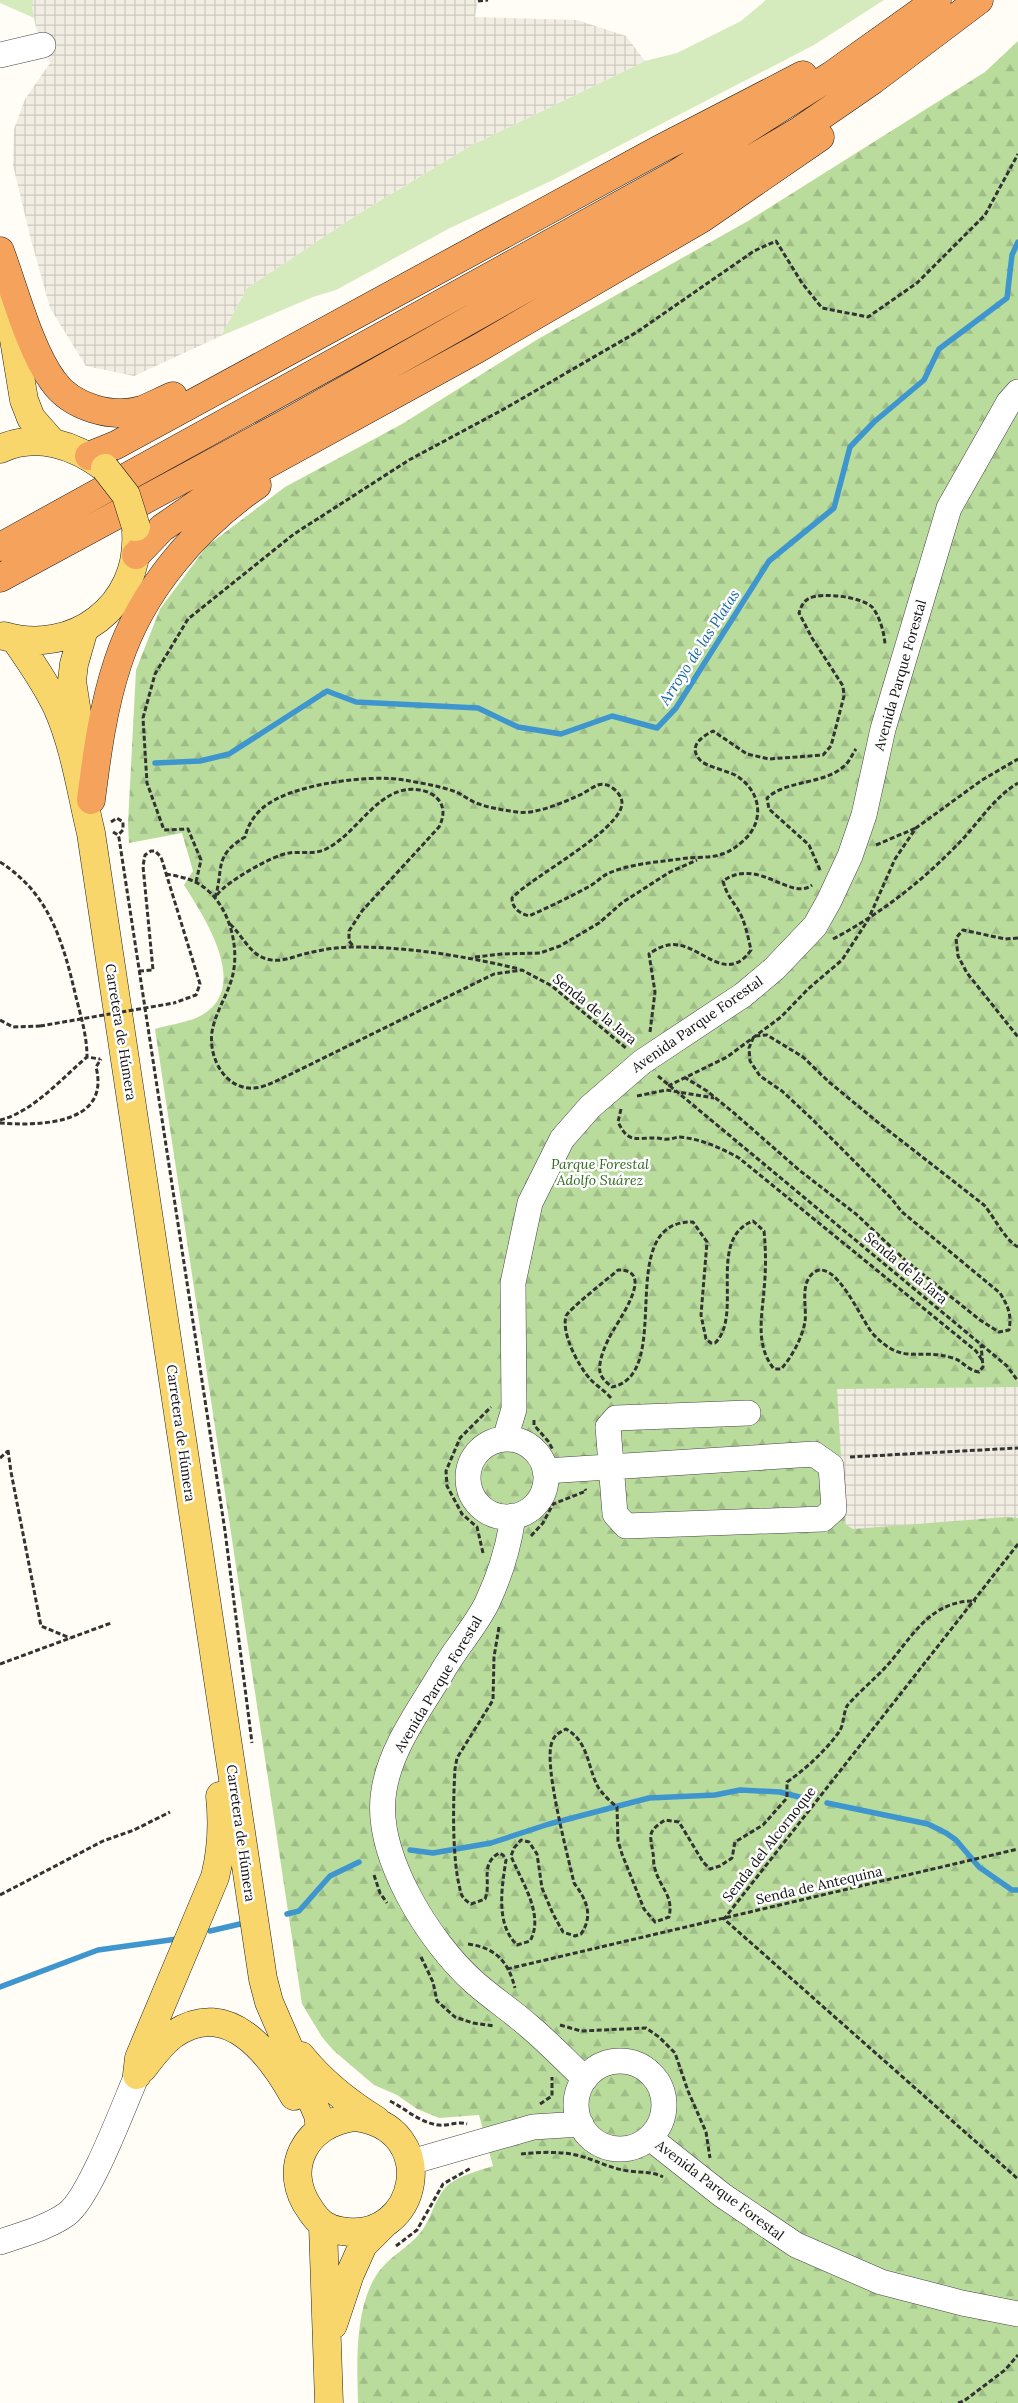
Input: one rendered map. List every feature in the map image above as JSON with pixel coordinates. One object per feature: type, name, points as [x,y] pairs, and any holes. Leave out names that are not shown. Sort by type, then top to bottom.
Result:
[{"type":"highway","points":[[97,462],[116,445],[314,336],[660,149],[819,66],[914,0]]},
{"type":"highway","points":[[0,547],[676,174],[832,75],[937,0]]},
{"type":"highway","points":[[0,578],[300,415],[790,136],[873,80],[979,0]]},
{"type":"highway","points":[[136,555],[162,528],[214,492],[477,349],[701,219],[807,147],[975,20],[998,0]]},
{"type":"highway","points":[[0,251],[40,359],[54,383],[76,402],[106,413],[140,410],[185,390],[264,349],[314,336]]},
{"type":"highway","points":[[91,800],[100,734],[118,660],[144,607],[176,559],[238,498],[274,473],[382,410],[477,349]]},
{"type":"main road","points":[[0,256],[24,400],[31,418],[53,443]]},
{"type":"main road","points":[[0,449],[30,442],[53,443],[72,448],[97,462],[126,495],[136,528],[136,555],[126,586],[115,603],[101,618],[84,629],[62,638],[39,641],[7,637]]},
{"type":"main road","name":"Carretera de Húmera","points":[[84,629],[74,664],[72,689],[91,800],[91,833]]},
{"type":"main road","name":"Carretera de Húmera","points":[[7,637],[44,683],[57,708],[70,743],[91,833],[262,1979],[280,2030],[318,2115],[317,2132]]},
{"type":"main road","points":[[137,2075],[139,2058],[203,1908],[215,1877],[221,1854],[223,1821],[214,1750],[222,1711]]},
{"type":"main road","points":[[137,2075],[160,2046],[175,2034],[202,2023],[220,2024],[238,2030],[253,2039],[264,2051],[278,2068],[317,2132]]},
{"type":"main road","name":"Carretera de Húmera","points":[[280,2030],[314,2073],[338,2094],[381,2110]]},
{"type":"main road","points":[[327,2344],[350,2274],[363,2245],[395,2215],[408,2196],[412,2179],[411,2162],[402,2141],[381,2110],[333,2121],[308,2141],[299,2160],[298,2182],[304,2203],[323,2226],[342,2232],[364,2231],[387,2221]]},
{"type":"main road","points":[[323,2226],[329,2403]]},
{"type":"street","points":[[0,56],[43,45]]},
{"type":"street","name":"Avenida Parque Forestal","points":[[505,1439],[514,1408],[513,1283],[530,1203],[562,1139],[612,1086],[649,1057],[743,995],[792,951],[815,926],[850,856],[864,815],[883,729],[949,508],[1009,402],[1018,392]]},
{"type":"street","points":[[550,1462],[545,1486],[538,1500],[527,1511],[513,1516],[498,1516],[484,1510],[472,1496],[467,1479],[472,1460],[485,1445],[505,1439],[519,1441],[531,1447],[540,1458],[550,1462],[584,1469],[611,1468],[814,1454],[831,1466],[834,1509],[823,1519],[626,1526],[615,1514],[611,1468],[608,1427],[616,1418],[748,1413]]},
{"type":"street","name":"Avenida Parque Forestal","points":[[513,1516],[508,1548],[486,1604],[446,1665],[398,1746],[384,1790],[381,1820],[399,1878],[417,1912],[473,1982],[532,2028],[584,2079],[600,2066],[619,2060],[633,2062],[645,2068],[655,2076],[662,2088],[665,2101],[664,2115],[659,2127],[650,2138],[632,2147],[612,2148],[594,2139],[580,2124]]},
{"type":"street","points":[[0,2242],[55,2222],[69,2213],[93,2176],[137,2075]]},
{"type":"street","points":[[411,2162],[470,2133],[580,2124],[576,2101],[584,2079]]},
{"type":"street","name":"Avenida Parque Forestal","points":[[650,2138],[702,2178],[796,2245],[873,2278],[962,2303],[1018,2314]]},
{"type":"path","points":[[478,1],[488,0]]},
{"type":"path","points":[[196,882],[201,860],[188,829],[164,830],[147,783],[143,718],[155,674],[188,619],[294,534],[401,465],[504,409],[637,332],[754,251],[776,241],[802,283],[822,308],[868,317],[917,283],[985,215],[1018,154]]},
{"type":"path","points":[[229,923],[242,935],[251,952],[267,959],[283,960],[326,949],[354,947],[426,952],[472,958],[502,954],[540,953],[560,946],[670,872],[698,859],[727,853],[744,840],[755,827],[759,814],[757,800],[749,787],[737,776],[702,762],[696,754],[695,744],[700,737],[713,731],[747,754],[769,759],[823,755],[830,746],[844,696],[843,686],[803,622],[799,613],[802,604],[810,598],[826,595],[851,598],[864,602],[873,609],[880,621],[884,635],[885,652]]},
{"type":"path","points":[[819,874],[820,868],[809,845],[769,809],[767,798],[774,791],[812,781],[839,769],[847,763],[859,745]]},
{"type":"path","points":[[850,856],[916,828],[982,780],[1018,758]]},
{"type":"path","points":[[215,898],[220,882],[219,868],[222,857],[232,845],[244,837],[248,825],[268,804],[293,793],[373,776],[404,780],[455,792],[488,806],[519,812],[534,811],[574,798],[599,784],[608,785],[619,792],[622,802],[620,812],[604,829],[560,863],[519,890],[512,898],[512,904],[521,914],[529,916],[540,911],[591,885],[609,873],[682,858],[698,859]]},
{"type":"path","points":[[825,943],[868,920],[927,876],[962,841],[1003,792],[1018,783]]},
{"type":"path","points":[[215,898],[226,886],[273,857],[289,853],[312,854],[327,849],[351,830],[370,811],[401,790],[412,789],[433,795],[440,801],[443,810],[439,827],[362,911],[349,931],[349,941],[354,947]]},
{"type":"path","points":[[118,835],[124,826],[123,822],[117,818],[112,821],[110,827],[118,835],[140,971],[225,1531],[253,1749]]},
{"type":"path","points":[[668,1086],[727,1057],[781,1017],[808,989],[842,960],[868,920],[895,859],[916,828]]},
{"type":"path","points":[[0,1020],[13,1027],[40,1026],[174,1003],[196,996],[200,984],[166,874],[155,851],[148,852],[143,859],[153,970],[131,973]]},
{"type":"path","points":[[0,862],[18,873],[36,893],[57,931],[68,962],[87,1037],[87,1057],[51,1090],[30,1105],[0,1122]]},
{"type":"path","points":[[649,1057],[655,992],[649,954],[658,948],[678,945],[693,950],[704,958],[725,964],[745,959],[751,950],[749,940],[742,919],[737,908],[731,902],[723,881],[734,873],[747,872],[800,890],[809,888],[814,883]]},
{"type":"path","points":[[166,874],[196,882],[215,898],[229,923],[234,944],[234,970],[212,1030],[211,1048],[219,1068],[228,1080],[244,1087],[260,1087],[289,1075],[494,974],[522,970]]},
{"type":"path","points":[[1018,938],[1004,939],[963,930],[956,938],[958,956],[967,973],[1018,1037]]},
{"type":"path","name":"Senda de la Jara","points":[[472,958],[522,970],[552,986],[649,1057],[668,1086],[1007,1366],[1018,1381]]},
{"type":"path","points":[[754,1036],[767,1035],[803,1057],[829,1082],[880,1124],[984,1205],[997,1220],[1008,1242],[1018,1247]]},
{"type":"path","points":[[684,1078],[716,1098],[793,1165],[856,1214],[905,1260],[980,1320],[999,1332],[1009,1330],[1009,1309],[1000,1293],[902,1212],[891,1198],[812,1119],[782,1091],[760,1076],[750,1061],[749,1048],[754,1036]]},
{"type":"path","points":[[87,1057],[101,1059],[108,1057]]},
{"type":"path","points":[[0,1122],[56,1122],[75,1117],[90,1103],[98,1091],[99,1080],[96,1067],[101,1059]]},
{"type":"path","points":[[631,1100],[636,1096],[663,1090],[716,1098]]},
{"type":"path","points":[[625,1103],[620,1111],[618,1122],[623,1132],[638,1140],[687,1138],[721,1148],[739,1158],[976,1351],[982,1360]]},
{"type":"path","points":[[616,1418],[611,1397],[591,1380],[568,1341],[566,1316],[572,1307],[594,1292],[618,1270],[628,1270],[632,1273],[635,1280],[626,1313],[609,1337],[600,1365],[600,1373],[605,1381],[612,1386],[619,1385],[632,1376],[645,1337],[649,1263],[660,1237],[669,1227],[680,1222],[693,1222],[707,1242],[701,1315],[706,1339],[711,1343],[715,1343],[721,1337],[724,1327],[728,1268],[734,1234],[744,1225],[753,1222],[764,1231],[766,1254],[761,1330],[763,1348],[768,1361],[774,1369],[781,1369],[790,1358],[805,1322],[807,1281],[813,1273],[820,1270],[828,1271],[850,1296],[871,1332],[892,1350],[900,1354],[955,1358],[970,1371],[979,1372],[983,1367],[980,1344]]},
{"type":"path","points":[[484,1559],[477,1527],[462,1514],[447,1486],[446,1471],[460,1438],[491,1409],[496,1395],[514,1394]]},
{"type":"path","points":[[534,1417],[534,1425],[548,1441],[550,1462]]},
{"type":"path","points":[[842,1458],[1018,1448]]},
{"type":"path","points":[[0,1458],[8,1450],[10,1472],[42,1626],[70,1638]]},
{"type":"path","points":[[529,1539],[543,1523],[553,1504],[586,1491],[584,1469]]},
{"type":"path","name":"Senda del Alcornoque","points":[[1018,1544],[976,1601],[724,1919],[1018,2179]]},
{"type":"path","points":[[490,1636],[500,1621],[494,1657],[493,1700],[457,1758],[455,1769],[455,1849],[460,1890],[464,1899],[471,1904],[485,1899],[489,1890],[486,1869],[493,1857],[499,1854],[503,1855],[506,1860],[501,1901],[506,1927],[517,1945],[530,1941],[535,1927],[535,1913],[511,1856],[514,1848],[521,1840],[529,1842],[537,1854],[542,1888],[563,1932],[575,1936],[582,1934],[589,1918],[588,1906],[574,1882],[551,1771],[551,1744],[555,1735],[566,1729],[574,1734],[581,1743],[598,1785],[605,1797],[617,1807],[618,1841],[644,1909],[655,1922],[662,1921],[669,1917],[671,1906],[655,1869],[650,1841],[653,1828],[665,1820],[679,1822],[703,1862],[710,1869],[732,1858],[735,1842],[763,1824],[788,1798],[787,1782],[809,1766],[840,1731],[848,1705],[888,1665],[909,1636],[939,1609],[964,1600],[976,1601]]},
{"type":"path","points":[[0,1664],[112,1622]]},
{"type":"path","points":[[0,1895],[104,1841],[134,1830],[170,1812]]},
{"type":"path","name":"Senda de Antequina","points":[[508,1968],[1018,1849]]},
{"type":"path","points":[[371,1866],[380,1893],[390,1908]]},
{"type":"path","points":[[466,1944],[490,1949],[503,1960],[512,1976],[516,1991]]},
{"type":"path","points":[[419,1953],[433,1982],[437,2001],[455,2017],[473,2023],[497,2026]]},
{"type":"path","points":[[557,2024],[581,2031],[646,2028],[675,2053],[688,2091],[706,2132],[710,2159],[702,2178]]},
{"type":"path","points":[[539,2104],[552,2096],[552,2077],[546,2070]]},
{"type":"path","points":[[381,2110],[417,2118],[440,2126],[462,2123],[470,2133],[481,2159],[477,2165],[443,2184],[417,2230],[404,2242],[389,2250]]},
{"type":"path","points":[[514,2155],[542,2152],[580,2156],[601,2165],[628,2171],[656,2173],[664,2178]]},
{"type":"path","points":[[958,2403],[964,2401],[1005,2370],[1018,2355]]},
{"type":"green space","points":[[0,0],[33,0],[34,18],[0,3]]},
{"type":"green space","points":[[766,0],[884,0],[814,45],[553,180],[450,228],[336,290],[313,297],[221,336],[247,288],[358,214],[470,146],[645,61],[677,53],[741,21]]},
{"type":"green space","name":"Parque Forestal Adolfo Suárez","points":[[1018,41],[1018,2403],[358,2403],[357,2370],[361,2316],[365,2299],[372,2284],[380,2270],[421,2232],[445,2188],[461,2177],[493,2166],[479,2115],[439,2118],[417,2109],[397,2095],[374,2085],[333,2050],[322,2037],[302,2004],[155,1029],[196,1018],[213,1006],[222,991],[223,974],[220,955],[213,936],[184,885],[193,871],[182,833],[129,843],[128,824],[136,670],[160,609],[207,546],[285,487],[402,424],[538,339],[748,221],[985,72]]},
{"type":"shaded area","points":[[33,0],[478,0],[475,17],[577,20],[626,36],[645,61],[470,146],[358,214],[247,288],[221,336],[134,376],[86,366],[50,308],[30,236],[13,165],[14,129],[25,99],[50,63],[36,28],[32,8]]},
{"type":"shaded area","points":[[1018,1387],[1018,1518],[1006,1517],[853,1529],[845,1524],[837,1389]]},
{"type":"waterway","name":"Arroyo de las Platas","points":[[155,763],[200,761],[229,754],[327,691],[356,702],[478,708],[518,727],[561,734],[612,716],[657,728],[676,708],[769,561],[834,508],[850,447],[874,422],[924,380],[939,349],[1007,298],[1012,255],[1018,242]]},
{"type":"waterway","points":[[410,1850],[433,1853],[491,1843],[549,1824],[649,1798],[715,1795],[740,1790],[780,1792],[803,1798]]},
{"type":"waterway","points":[[827,1803],[928,1824],[956,1840],[979,1867],[1012,1890],[1018,1890]]},
{"type":"waterway","points":[[287,1914],[299,1911],[330,1876],[359,1862]]},
{"type":"waterway","points":[[210,1931],[240,1924]]},
{"type":"waterway","points":[[0,1987],[98,1950],[177,1939]]}]
